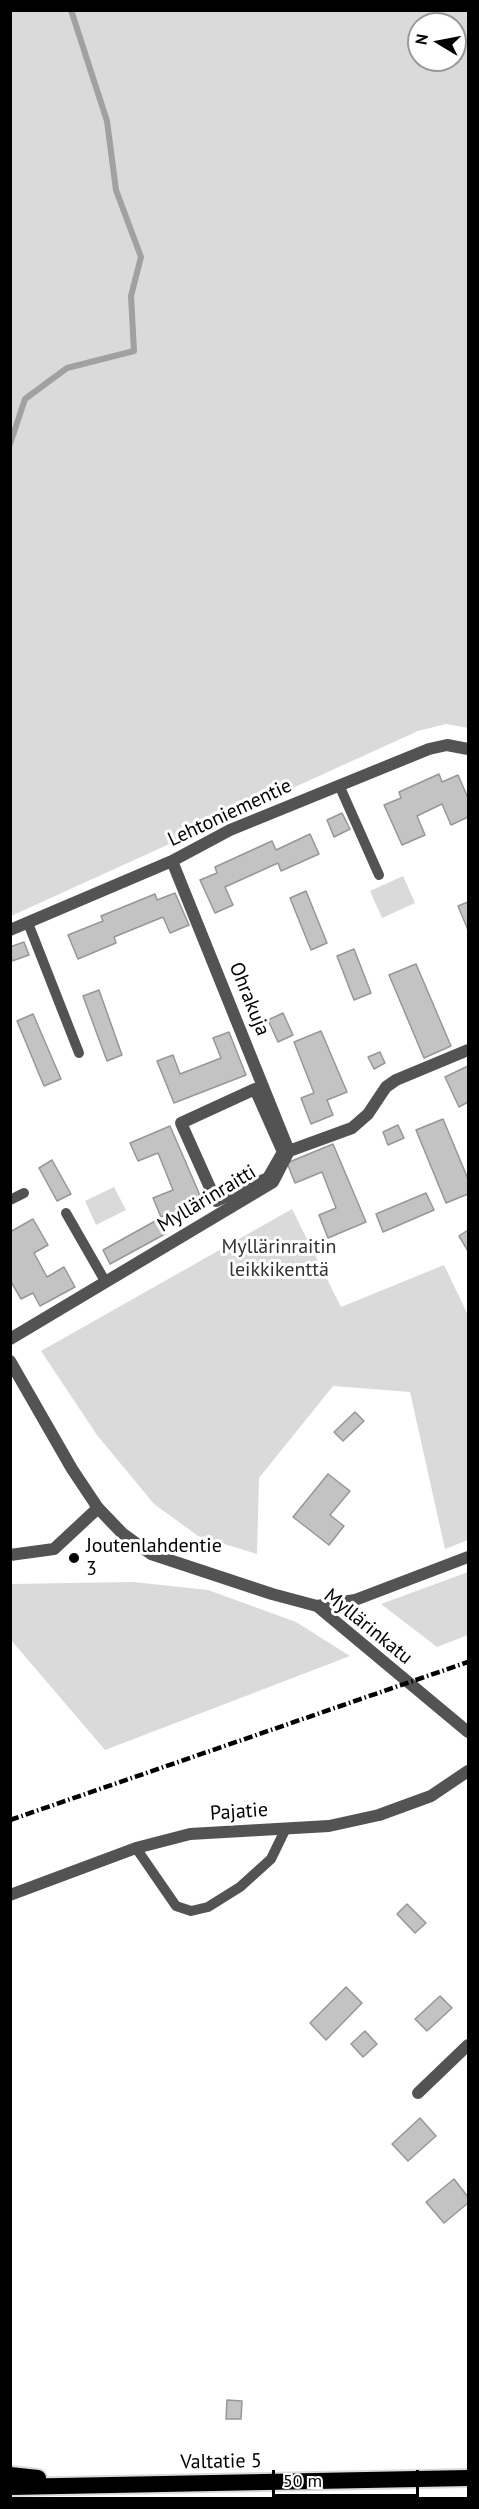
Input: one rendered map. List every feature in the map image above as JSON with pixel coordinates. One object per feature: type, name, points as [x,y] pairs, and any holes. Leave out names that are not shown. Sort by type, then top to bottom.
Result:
[{"type":"highway","points":[[10,2475],[108,2486]]},
{"type":"highway","name":"Valtatie 5","points":[[10,2487],[468,2478]]},
{"type":"street","name":"Lehtoniementie","points":[[10,930],[172,861],[230,830],[429,748],[447,745],[468,749]]},
{"type":"street","name":"Ohrakuja","points":[[172,861],[289,1151]]},
{"type":"street","points":[[289,1151],[352,1128],[368,1114],[386,1087],[408,1074],[468,1050]]},
{"type":"street","points":[[255,1089],[283,1152],[268,1178],[216,1201],[181,1123],[255,1089]]},
{"type":"street","name":"Myllärinraitti","points":[[10,1339],[273,1182],[289,1151]]},
{"type":"street","name":"Myllärinkatu","points":[[10,1361],[72,1469],[98,1508],[122,1533],[151,1554],[272,1594],[317,1606],[468,1732]]},
{"type":"street","points":[[10,1555],[54,1549],[98,1508]]},
{"type":"street","points":[[317,1606],[355,1600],[468,1557]]},
{"type":"street","name":"Pajatie","points":[[10,1895],[136,1848],[190,1834],[329,1826],[379,1815],[431,1796],[468,1771]]},
{"type":"street","points":[[418,2093],[468,2045]]},
{"type":"lane","points":[[339,785],[379,875]]},
{"type":"lane","points":[[28,923],[79,1053]]},
{"type":"lane","points":[[10,1200],[24,1193]]},
{"type":"lane","points":[[66,1213],[105,1281]]},
{"type":"lane","points":[[136,1848],[176,1906],[191,1911],[208,1907],[240,1887],[271,1859],[286,1828]]},
{"type":"green space","points":[[10,11],[468,11],[468,728],[446,724],[418,731],[11,916]]},
{"type":"green space","points":[[403,876],[415,903],[382,918],[370,891]]},
{"type":"green space","points":[[114,1187],[126,1210],[96,1225],[85,1201]]},
{"type":"green space","name":"Myllärinraitin leikkikenttä","points":[[292,1209],[341,1307],[444,1265],[468,1315],[468,1540],[445,1549],[410,1392],[333,1386],[259,1478],[257,1554],[198,1536],[154,1504],[97,1435],[41,1351]]},
{"type":"green space","points":[[468,1572],[468,1635],[437,1647],[381,1604]]},
{"type":"green space","points":[[133,1582],[208,1590],[296,1622],[350,1656],[105,1750],[11,1640],[11,1584]]},
{"type":"building","points":[[439,774],[442,782],[458,775],[468,798],[468,817],[451,825],[442,804],[417,816],[425,835],[402,845],[384,805],[401,798],[399,792]]},
{"type":"building","points":[[342,813],[350,829],[334,837],[327,820]]},
{"type":"building","points":[[310,834],[319,854],[281,871],[278,863],[225,887],[233,905],[215,913],[200,880],[217,873],[215,867],[272,841],[276,850]]},
{"type":"building","points":[[306,891],[327,943],[311,950],[290,898]]},
{"type":"building","points":[[175,893],[189,925],[170,933],[163,917],[114,937],[116,943],[78,959],[68,935],[103,921],[101,916],[155,894],[157,900]]},
{"type":"building","points":[[468,902],[468,930],[458,906]]},
{"type":"building","points":[[24,942],[29,955],[12,961],[10,947]]},
{"type":"building","points":[[354,949],[371,993],[354,1000],[337,956]]},
{"type":"building","points":[[416,964],[451,1046],[424,1058],[389,975]]},
{"type":"building","points":[[99,990],[122,1055],[107,1061],[83,996]]},
{"type":"building","points":[[283,1013],[293,1035],[278,1042],[268,1020]]},
{"type":"building","points":[[33,1014],[61,1079],[44,1086],[17,1021]]},
{"type":"building","points":[[321,1031],[347,1092],[327,1100],[333,1115],[311,1124],[301,1098],[314,1093],[294,1042]]},
{"type":"building","points":[[229,1032],[246,1075],[174,1103],[157,1061],[173,1055],[180,1074],[221,1058],[213,1038]]},
{"type":"building","points":[[380,1052],[385,1063],[374,1069],[368,1057]]},
{"type":"building","points":[[468,1066],[468,1102],[459,1107],[445,1077]]},
{"type":"building","points":[[443,1119],[468,1179],[468,1194],[446,1203],[416,1130]]},
{"type":"building","points":[[398,1125],[404,1138],[388,1145],[383,1132]]},
{"type":"building","points":[[170,1126],[202,1200],[161,1217],[153,1198],[173,1190],[158,1153],[138,1161],[130,1143]]},
{"type":"building","points":[[333,1144],[366,1222],[328,1238],[319,1215],[336,1208],[322,1172],[295,1183],[287,1163]]},
{"type":"building","points":[[52,1160],[71,1194],[57,1201],[39,1168]]},
{"type":"building","points":[[426,1193],[434,1210],[383,1232],[376,1214]]},
{"type":"building","points":[[33,1219],[48,1245],[34,1253],[47,1277],[64,1267],[75,1287],[40,1306],[33,1293],[21,1299],[10,1280],[10,1232]]},
{"type":"building","points":[[157,1220],[165,1234],[110,1264],[103,1250]]},
{"type":"building","points":[[468,1230],[468,1251],[459,1236]]},
{"type":"building","points":[[355,1412],[364,1421],[343,1441],[334,1432]]},
{"type":"building","points":[[328,1474],[350,1491],[330,1515],[344,1526],[329,1545],[293,1517]]},
{"type":"building","points":[[407,1904],[426,1923],[415,1933],[397,1914]]},
{"type":"building","points":[[346,1987],[362,2003],[326,2040],[310,2023]]},
{"type":"building","points":[[440,1996],[452,2008],[427,2031],[415,2019]]},
{"type":"building","points":[[365,2031],[377,2044],[363,2057],[351,2044]]},
{"type":"building","points":[[420,2118],[436,2136],[408,2161],[392,2144]]},
{"type":"building","points":[[454,2179],[468,2197],[468,2203],[444,2223],[426,2202]]},
{"type":"building","points":[[227,2400],[242,2401],[241,2419],[226,2419]]},
{"type":"waterway","points":[[10,444],[25,399],[67,368],[134,351],[131,296],[141,257],[116,190],[107,121],[71,10]]},
{"type":"railway","points":[[10,1820],[468,1662]]},
{"type":"place","name":"Joutenlahdentie 3","points":[[74,1558]]}]
